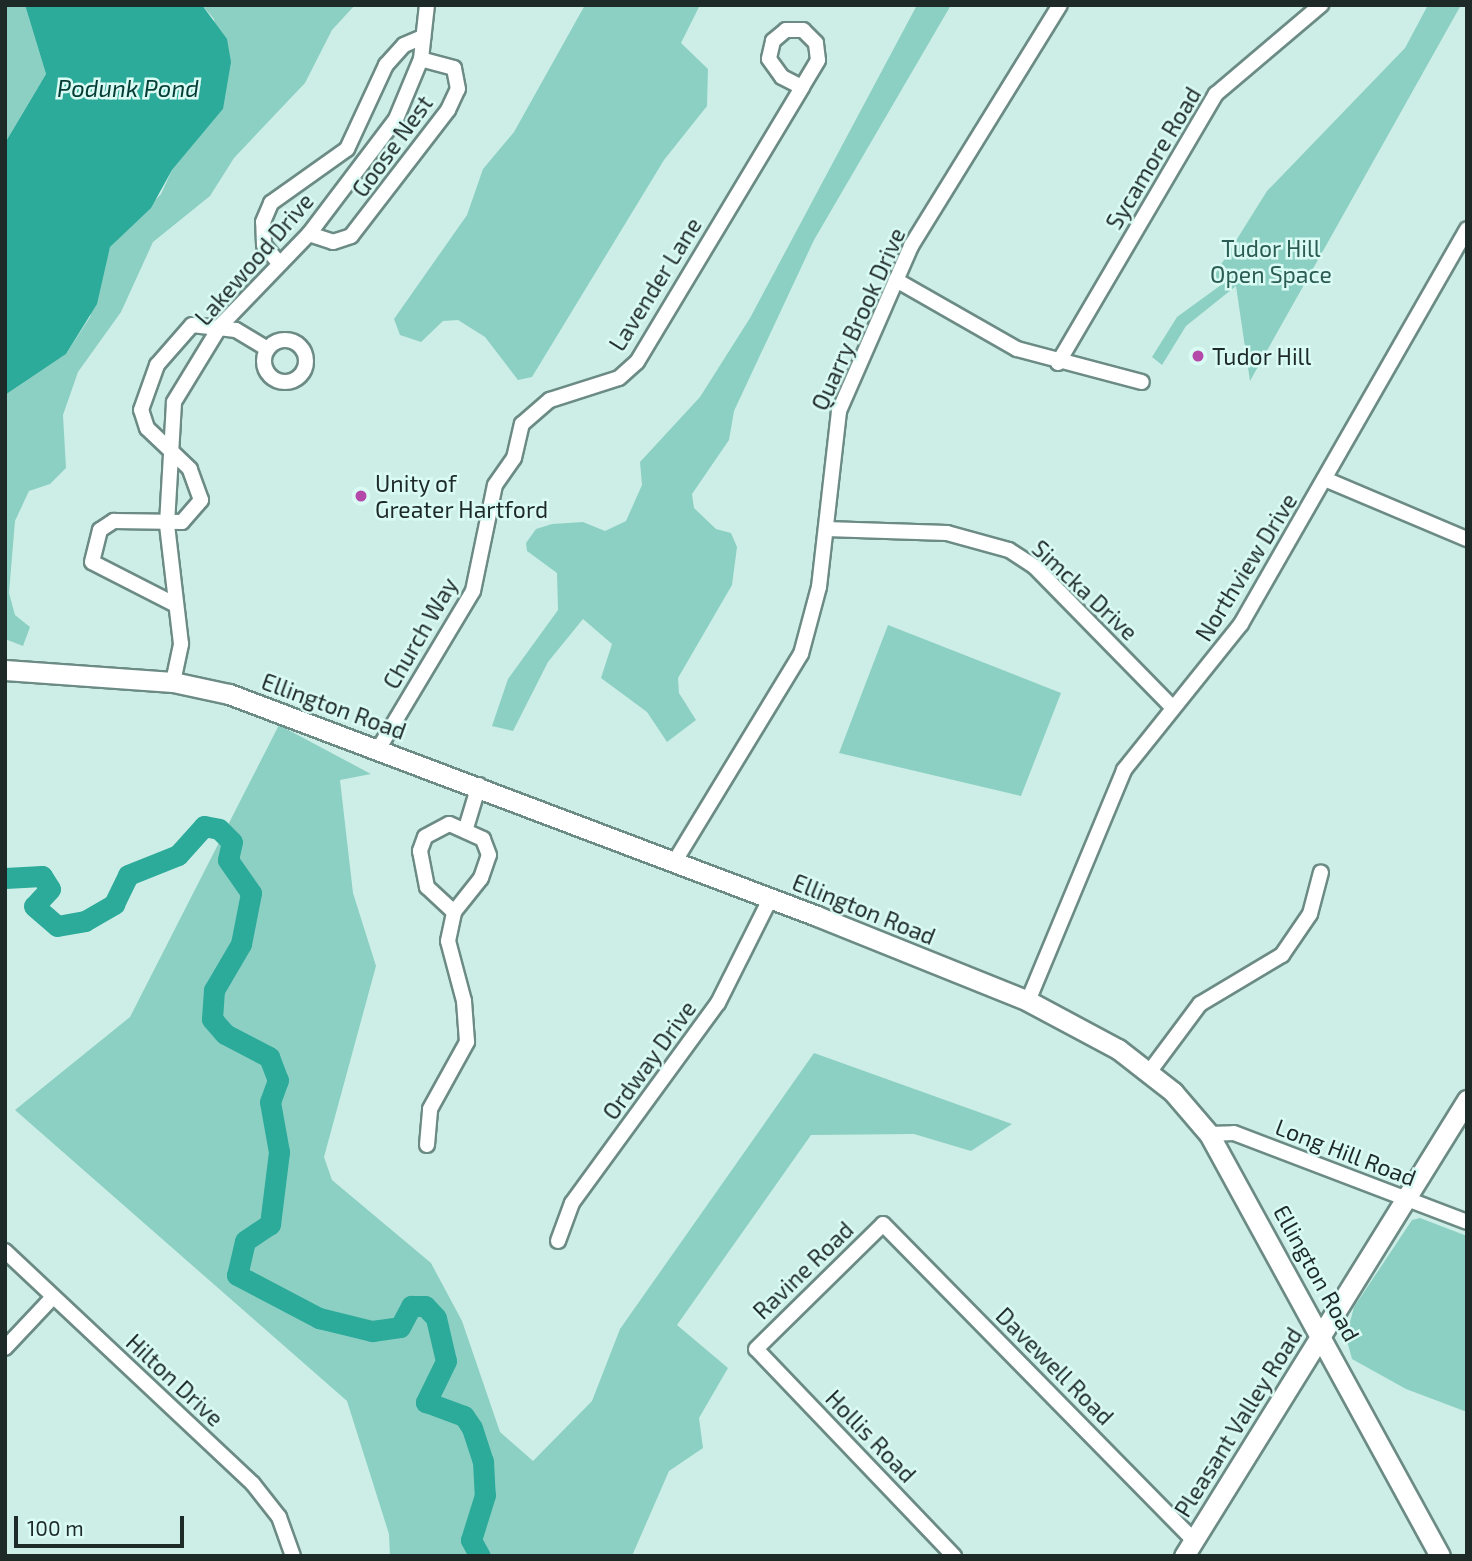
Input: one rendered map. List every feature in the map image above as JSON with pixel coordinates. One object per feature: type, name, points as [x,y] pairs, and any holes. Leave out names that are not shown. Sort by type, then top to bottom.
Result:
[{"type":"main road","name":"Ellington Road","points":[[5,670],[173,682],[229,694],[479,785],[1028,1001],[1150,1071],[1209,1134],[1323,1332],[1440,1556]]},
{"type":"main road","name":"Pleasant Valley Road","points":[[1189,1548],[1467,1100]]},
{"type":"street","name":"Lakewood Drive","points":[[173,682],[181,643],[167,524],[168,445],[174,402],[221,325],[309,234],[396,119],[421,59],[427,5]]},
{"type":"street","name":"Quarry Brook Drive","points":[[675,861],[801,654],[813,621],[839,411],[896,281],[1060,5]]},
{"type":"street","name":"Sycamore Road","points":[[1058,363],[1216,94],[1321,5]]},
{"type":"street","points":[[279,263],[264,245],[262,222],[271,203],[347,149],[386,65],[404,45],[423,37]]},
{"type":"street","name":"Goose Nest","points":[[309,234],[333,242],[351,236],[448,110],[458,89],[454,68],[421,59]]},
{"type":"street","name":"Lavender Lane","points":[[514,458],[518,432],[531,414],[550,400],[619,378],[637,362],[802,87]]},
{"type":"street","points":[[347,149],[365,161]]},
{"type":"street","name":"Northview Drive","points":[[1028,1001],[1124,770],[1171,706],[1241,624],[1327,480],[1467,229]]},
{"type":"street","points":[[896,281],[1017,349],[1058,363],[1142,382]]},
{"type":"street","points":[[176,605],[92,562],[100,530],[114,522],[182,522],[201,500],[195,476],[168,445],[147,428],[141,410],[157,365],[192,325],[221,325],[266,348]]},
{"type":"street","name":"Church Way","points":[[379,748],[473,591],[495,485],[514,458]]},
{"type":"street","points":[[1327,480],[1467,539]]},
{"type":"street","name":"Simcka Drive","points":[[826,529],[947,533],[1009,550],[1035,567],[1171,706]]},
{"type":"street","points":[[466,828],[479,785]]},
{"type":"street","points":[[427,1145],[430,1109],[467,1042],[464,1001],[447,941],[454,912],[481,878],[489,855],[483,839],[466,828],[436,828],[420,851],[427,887],[454,912]]},
{"type":"street","points":[[1150,1071],[1200,1004],[1282,955],[1310,914],[1321,872]]},
{"type":"street","name":"Ordway Drive","points":[[558,1241],[572,1203],[718,1003],[770,899]]},
{"type":"street","name":"Long Hill Road","points":[[1209,1134],[1234,1133],[1467,1222]]},
{"type":"street","name":"Ravine Road","points":[[756,1349],[883,1224]]},
{"type":"street","name":"Davewell Road","points":[[883,1224],[1189,1548]]},
{"type":"street","name":"Hilton Drive","points":[[5,1251],[253,1484],[279,1517],[293,1556]]},
{"type":"street","points":[[5,1348],[53,1297]]},
{"type":"street","name":"Hollis Road","points":[[756,1349],[954,1556]]},
{"type":"green space","points":[[5,5],[25,5],[46,74],[5,143]]},
{"type":"green space","points":[[202,5],[355,5],[332,30],[305,83],[234,158],[210,196],[153,242],[121,312],[78,372],[63,415],[66,468],[50,484],[29,491],[15,521],[9,593],[15,615],[30,627],[23,646],[5,639],[5,395],[66,354],[90,317],[110,247],[161,194],[172,170],[223,109],[214,19]]},
{"type":"green space","points":[[585,5],[700,5],[681,43],[708,69],[707,106],[664,160],[532,377],[518,380],[485,337],[458,320],[443,321],[421,342],[400,335],[394,319],[467,215],[483,169],[514,132]]},
{"type":"green space","points":[[917,5],[951,5],[814,240],[734,411],[729,440],[692,494],[694,508],[716,529],[731,533],[737,547],[732,585],[678,678],[679,693],[696,720],[667,742],[647,712],[601,678],[612,644],[583,619],[548,662],[513,731],[492,726],[508,679],[558,610],[557,573],[527,551],[526,543],[536,529],[552,524],[583,522],[605,531],[626,521],[642,485],[640,462],[700,397],[750,318]]},
{"type":"green space","name":"Tudor Hill Open Space","points":[[1428,5],[1461,5],[1250,381],[1236,286],[1186,326],[1162,365],[1152,357],[1177,317],[1221,285],[1212,279],[1267,191],[1405,48]]},
{"type":"green space","points":[[888,625],[1061,693],[1021,796],[839,753]]},
{"type":"green space","points":[[279,725],[371,774],[340,780],[353,893],[376,966],[324,1157],[332,1180],[431,1263],[462,1321],[500,1432],[533,1461],[592,1401],[620,1329],[814,1053],[1012,1124],[971,1151],[914,1134],[811,1135],[677,1325],[728,1368],[699,1418],[703,1448],[669,1471],[632,1556],[390,1556],[389,1534],[347,1401],[15,1110],[130,1017]]},
{"type":"green space","points":[[1420,1218],[1467,1236],[1467,1412],[1406,1389],[1352,1359],[1346,1337],[1354,1307],[1412,1220]]},
{"type":"water","name":"Podunk Pond","points":[[25,5],[202,5],[227,39],[231,62],[223,109],[172,170],[151,208],[110,247],[97,304],[66,354],[5,395],[5,143],[46,74]]},
{"type":"waterway","points":[[5,878],[42,876],[50,889],[34,906],[57,926],[85,921],[114,904],[128,875],[178,855],[204,826],[219,829],[232,842],[228,860],[251,893],[241,944],[214,990],[212,1019],[225,1034],[269,1057],[278,1080],[270,1102],[279,1152],[270,1224],[245,1241],[237,1275],[319,1318],[372,1331],[400,1327],[411,1306],[425,1306],[436,1318],[446,1361],[426,1402],[464,1416],[472,1428],[483,1461],[485,1495],[471,1540],[480,1556]]},
{"type":"place","name":"Tudor Hill","points":[[1198,356]]},
{"type":"place","name":"Unity of Greater Hartford","points":[[361,496]]}]
